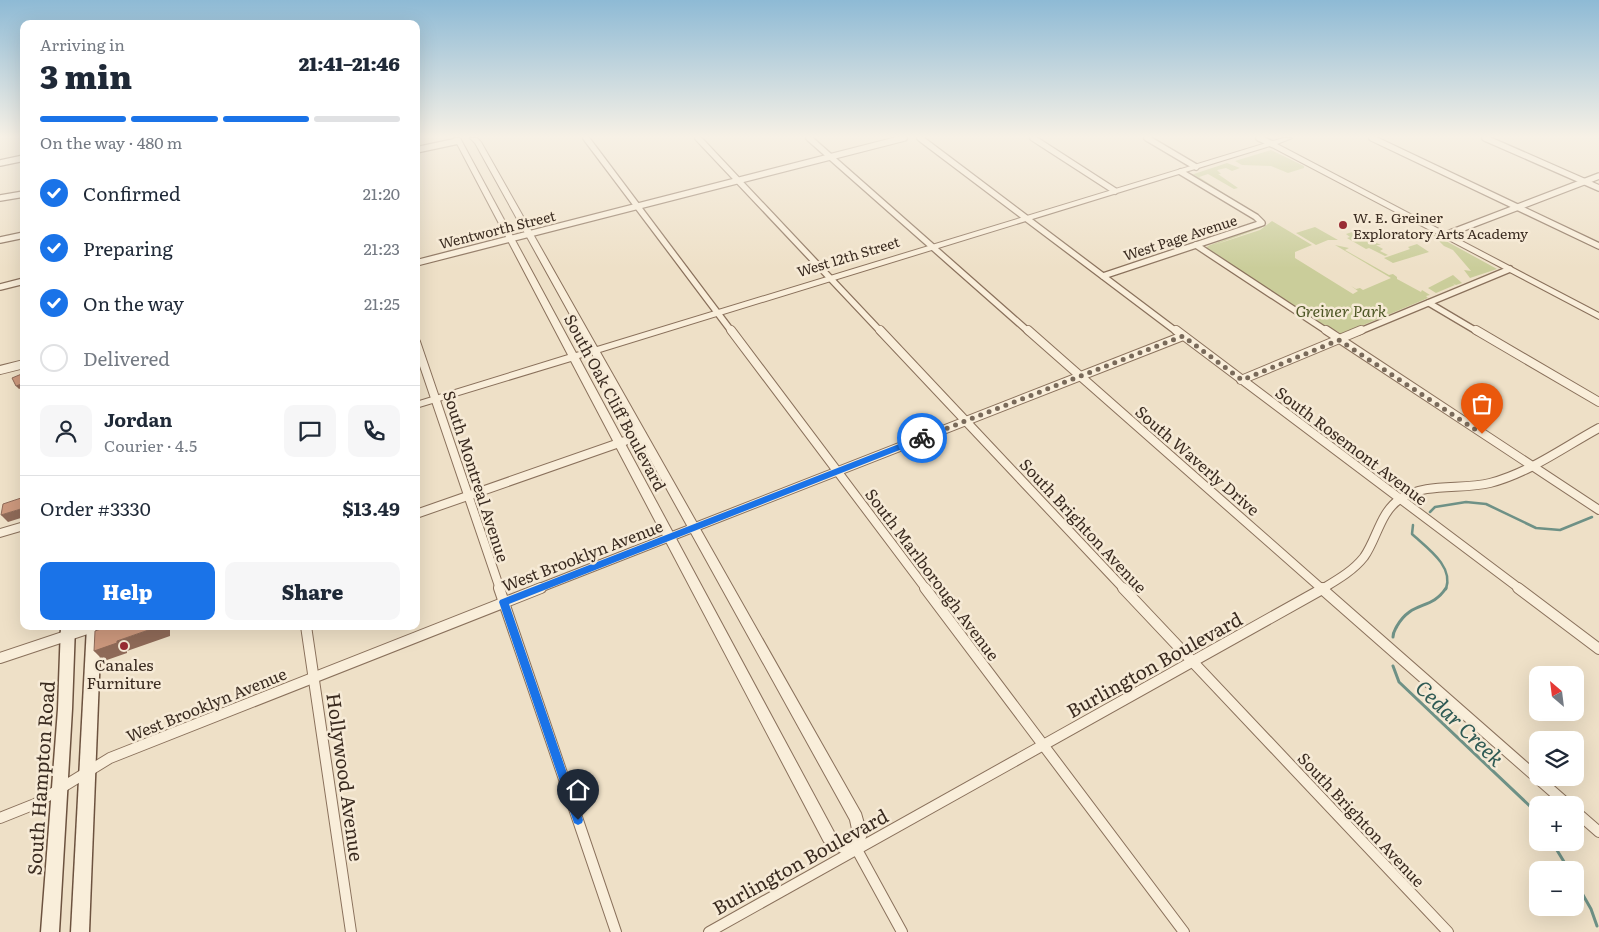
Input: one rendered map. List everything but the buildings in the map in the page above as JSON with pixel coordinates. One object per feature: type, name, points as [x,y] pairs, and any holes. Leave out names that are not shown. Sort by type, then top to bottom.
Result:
[{"type":"main road","points":[[80,932],[95,630]]},
{"type":"main road","name":"South Hampton Road","points":[[50,932],[68,631]]},
{"type":"street","name":"South Oak Cliff Boulevard","points":[[482,181],[829,837],[843,847],[856,848],[860,834],[856,818],[528,234],[501,181]]},
{"type":"street","name":"South Marlborough Avenue","points":[[619,181],[1184,932]]},
{"type":"street","name":"Wentworth Street","points":[[420,262],[732,181]]},
{"type":"street","name":"South Brighton Avenue","points":[[739,181],[1448,932]]},
{"type":"street","name":"South Waverly Drive","points":[[859,181],[1558,796]]},
{"type":"street","name":"South Rosemont Avenue","points":[[978,181],[1599,649]]},
{"type":"street","points":[[1099,181],[1115,192]]},
{"type":"street","name":"West 12th Street","points":[[420,404],[931,246],[1149,181]]},
{"type":"street","name":"West Page Avenue","points":[[1103,276],[1262,223],[1261,220],[1196,181]]},
{"type":"street","points":[[1344,181],[1599,316]]},
{"type":"street","points":[[1464,181],[1599,246]]},
{"type":"street","points":[[1446,235],[1584,181]]},
{"type":"street","points":[[1586,181],[1599,188]]},
{"type":"street","points":[[0,198],[20,195]]},
{"type":"street","points":[[0,240],[20,236]]},
{"type":"street","points":[[1196,245],[1599,510]]},
{"type":"street","points":[[1242,380],[1510,269]]},
{"type":"street","points":[[0,287],[20,282]]},
{"type":"street","points":[[1429,303],[1599,402]]},
{"type":"street","name":"West Brooklyn Avenue","points":[[0,818],[35,804],[110,758],[1183,336]]},
{"type":"street","name":"South Montreal Avenue","points":[[420,353],[616,932]]},
{"type":"street","points":[[0,370],[20,365]]},
{"type":"street","points":[[1400,499],[1425,491],[1490,483],[1530,465],[1599,428]]},
{"type":"street","points":[[420,513],[642,435]]},
{"type":"street","name":"Burlington Boulevard","points":[[709,932],[856,848],[1322,589],[1353,569],[1364,558],[1384,517],[1400,499]]},
{"type":"street","points":[[0,533],[20,527]]},
{"type":"street","name":"Hollywood Avenue","points":[[307,630],[351,932]]},
{"type":"street","points":[[0,658],[68,631]]},
{"type":"street","points":[[1584,819],[1599,832]]},
{"type":"street","points":[[856,848],[902,932]]},
{"type":"green space","points":[[1203,181],[1206,181],[1225,194]]},
{"type":"green space","points":[[1221,181],[1229,181],[1238,188],[1234,189]]},
{"type":"green space","name":"Greiner Park","points":[[1272,221],[1312,245],[1295,252],[1295,258],[1353,294],[1358,291],[1351,286],[1363,290],[1391,278],[1335,245],[1349,248],[1345,250],[1389,275],[1393,274],[1397,279],[1421,292],[1422,290],[1430,295],[1426,296],[1428,298],[1342,334],[1335,330],[1337,332],[1335,333],[1205,248],[1264,225],[1261,228],[1214,245],[1260,230]]},
{"type":"green space","points":[[1315,227],[1338,240],[1328,240],[1316,245],[1296,233]]},
{"type":"green space","points":[[1352,232],[1381,245],[1376,245],[1383,249],[1380,251],[1388,255],[1385,256],[1369,248],[1366,249],[1347,238],[1350,237],[1346,234]]},
{"type":"green space","points":[[1433,235],[1497,269],[1470,278],[1464,270],[1471,271],[1453,250],[1444,246]]},
{"type":"green space","points":[[1417,244],[1429,252],[1393,263],[1384,258],[1410,249],[1408,247]]},
{"type":"green space","points":[[1453,275],[1462,283],[1456,285],[1452,283],[1455,285],[1436,293],[1428,288]]},
{"type":"waterway","name":"Cedar Creek","points":[[1430,512],[1435,507],[1466,502],[1486,504],[1536,528],[1560,530],[1592,517]]},
{"type":"waterway","name":"Cedar Creek","points":[[1413,525],[1412,534],[1443,565],[1446,573],[1446,589]]},
{"type":"waterway","name":"Cedar Creek","points":[[1393,637],[1395,630],[1409,612],[1434,600],[1446,588]]},
{"type":"waterway","name":"Cedar Creek","points":[[1393,666],[1399,682],[1529,805]]},
{"type":"waterway","name":"Cedar Creek","points":[[1557,851],[1564,861]]},
{"type":"waterway","name":"Cedar Creek","points":[[1584,897],[1597,926]]},
{"type":"way so far","points":[[922,438],[1183,336],[1242,380],[1339,340],[1482,434]]},
{"type":"place","name":"W. E. Greiner Exploratory Arts Academy","points":[[1343,225]]},
{"type":"place","name":"Canales Furniture","points":[[124,646]]},
{"type":"route","points":[[578,820],[504,602],[922,438]]}]
